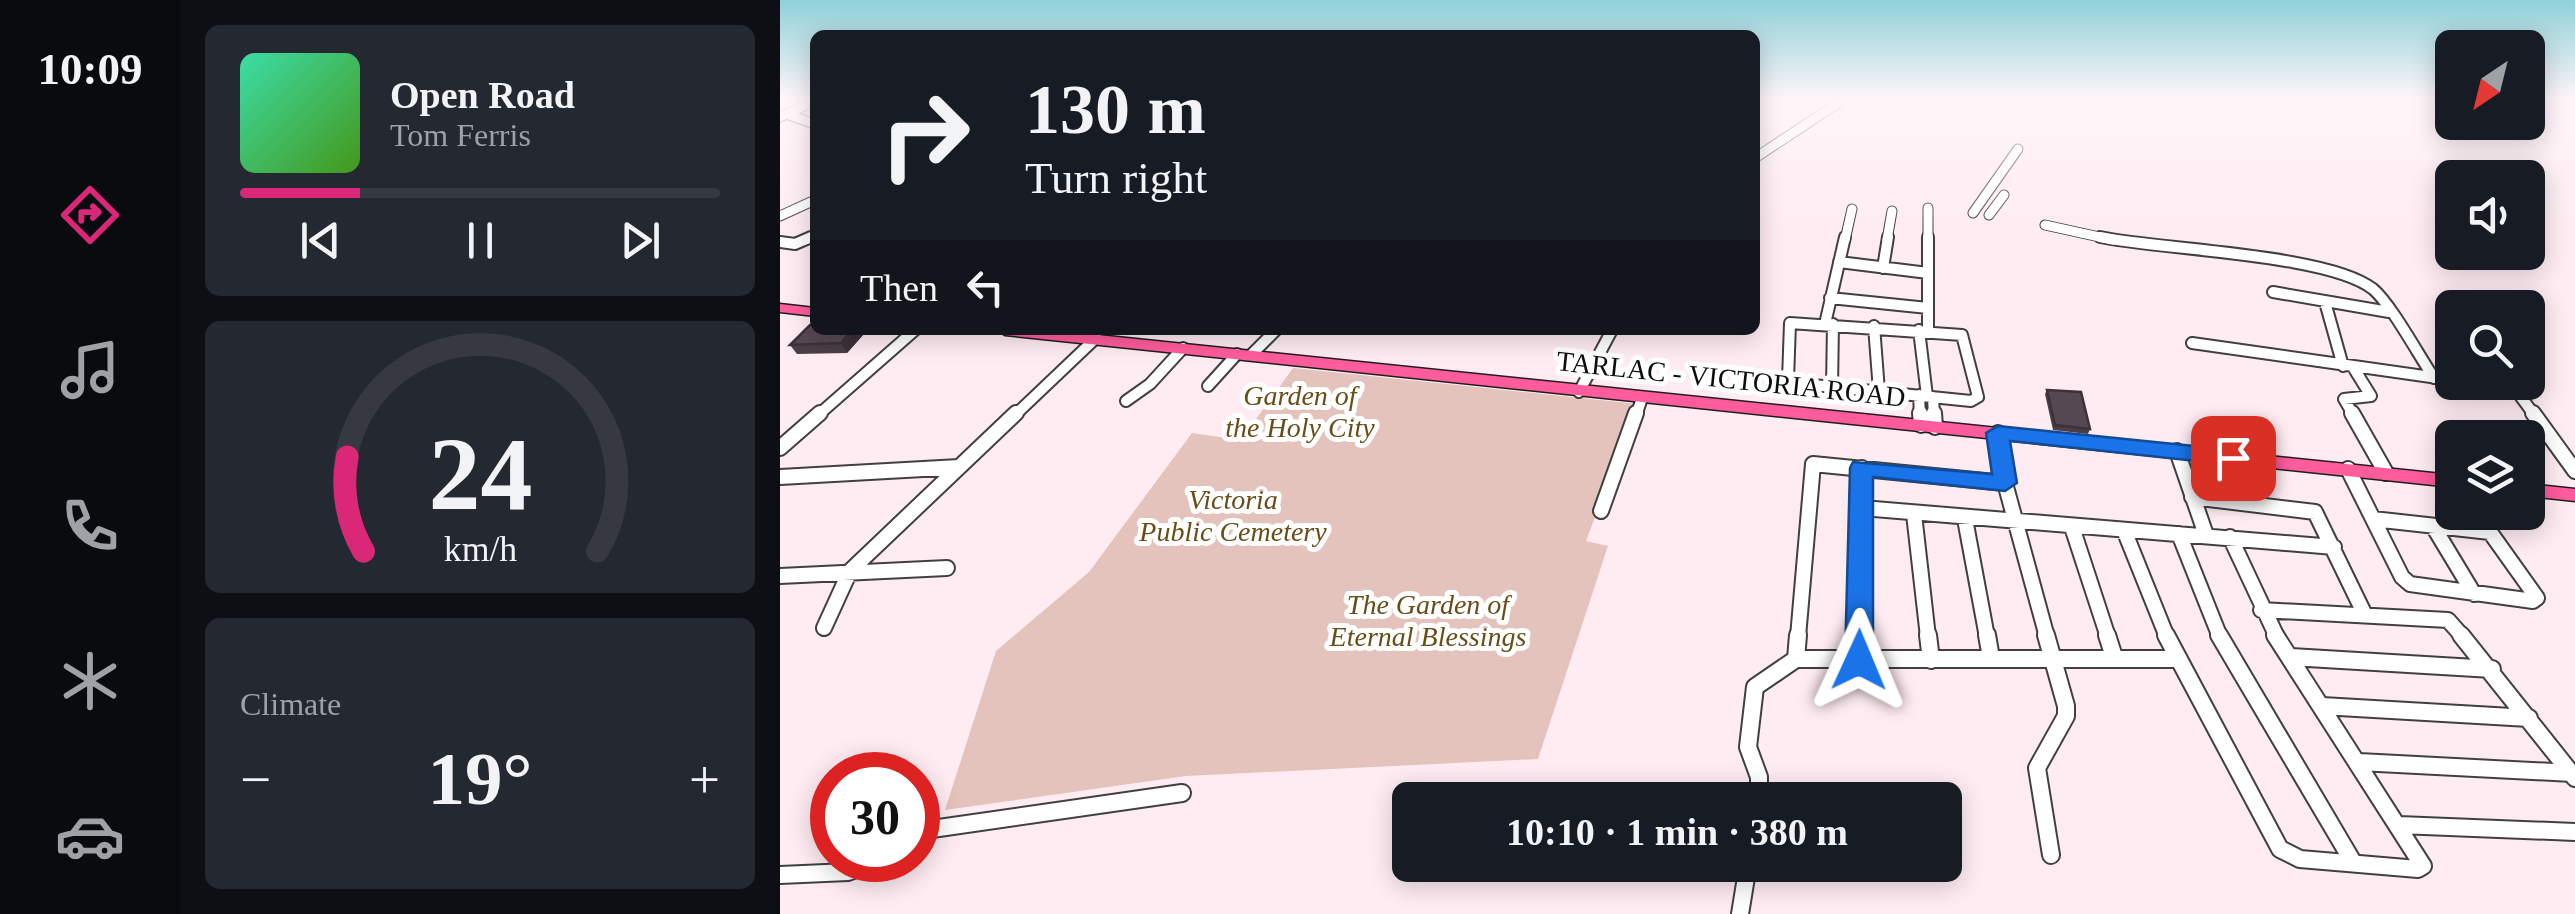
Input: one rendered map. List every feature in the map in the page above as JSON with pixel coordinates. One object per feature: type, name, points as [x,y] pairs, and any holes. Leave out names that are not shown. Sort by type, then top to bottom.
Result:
[{"type":"main road","points":[[781,308],[810,311]]},
{"type":"main road","name":"TARLAC - VICTORIA ROAD","points":[[1062,335],[2435,480]]},
{"type":"main road","points":[[2545,492],[2575,495]]},
{"type":"street","points":[[1973,213],[2018,149]]},
{"type":"street","points":[[1988,215],[2004,195]]},
{"type":"street","points":[[780,216],[810,202]]},
{"type":"street","points":[[1832,387],[1830,298],[1852,208]]},
{"type":"street","points":[[1928,208],[1928,308],[1924,330],[1928,426]]},
{"type":"street","points":[[1883,268],[1892,210]]},
{"type":"street","points":[[2044,225],[2123,242],[2350,276],[2372,287],[2434,378]]},
{"type":"street","points":[[780,242],[795,244],[810,238]]},
{"type":"street","points":[[1839,262],[1928,273]]},
{"type":"street","points":[[2273,292],[2389,312]]},
{"type":"street","points":[[1830,298],[1928,308]]},
{"type":"street","points":[[2324,302],[2348,367],[2370,396],[2344,399],[2386,473]]},
{"type":"street","points":[[1790,323],[1874,326],[1964,338],[1978,397],[1972,401],[1788,380],[1790,323]]},
{"type":"street","points":[[1874,326],[1879,392]]},
{"type":"street","points":[[780,448],[908,335]]},
{"type":"street","points":[[1208,386],[1269,335]]},
{"type":"street","points":[[1578,392],[1609,335]]},
{"type":"street","points":[[824,628],[850,571],[1096,338]]},
{"type":"street","points":[[2192,343],[2434,378]]},
{"type":"street","points":[[1126,401],[1150,384],[1183,348]]},
{"type":"street","points":[[1601,511],[1642,398]]},
{"type":"street","points":[[2523,400],[2575,472]]},
{"type":"street","points":[[1998,433],[2005,483],[2066,716],[2036,768],[2051,855]]},
{"type":"street","points":[[2177,452],[2206,535]]},
{"type":"street","points":[[1796,658],[1811,469],[1817,463],[2005,483]]},
{"type":"street","points":[[780,477],[959,467]]},
{"type":"street","points":[[1859,660],[1862,468]]},
{"type":"street","points":[[2348,469],[2372,520],[2402,577],[2410,584],[2533,602],[2538,598],[2490,532],[2372,520]]},
{"type":"street","points":[[2192,497],[2315,512],[2365,614]]},
{"type":"street","points":[[1862,508],[2334,548]]},
{"type":"street","points":[[1914,514],[1932,660]]},
{"type":"street","points":[[1965,518],[1990,658]]},
{"type":"street","points":[[2433,526],[2474,594]]},
{"type":"street","points":[[2072,527],[2114,657]]},
{"type":"street","points":[[2124,530],[2176,659],[2280,849],[2300,858],[2423,866],[2261,610],[2230,538]]},
{"type":"street","points":[[2179,534],[2222,641],[2353,862]]},
{"type":"street","points":[[780,576],[947,568]]},
{"type":"street","points":[[2261,610],[2448,620],[2492,669],[2573,776]]},
{"type":"street","points":[[2291,657],[2492,669]]},
{"type":"street","points":[[1760,782],[1748,746],[1755,687],[1758,681],[1796,658],[2176,659]]},
{"type":"street","points":[[2322,706],[2529,718]]},
{"type":"street","points":[[2358,762],[2573,776]]},
{"type":"street","points":[[940,828],[1182,794]]},
{"type":"street","points":[[2399,825],[2575,832]]},
{"type":"street","points":[[780,876],[810,874]]},
{"type":"street","points":[[1740,914],[1745,882]]},
{"type":"green space","name":"The Garden of Eternal Blessings","points":[[1293,368],[1638,404],[1586,541],[1608,546],[1538,759],[1186,776],[945,810],[996,651],[1089,572],[1192,433],[1241,440]]},
{"type":"building","points":[[810,325],[810,335],[848,335],[841,343],[790,345]]},
{"type":"building","points":[[2047,390],[2081,392],[2090,429],[2055,425]]},
{"type":"route","points":[[1859,660],[1862,468],[2005,483],[1998,433],[2233,458]]},
{"type":"park label","name":"Garden of the Holy City","points":[[1300,411]]},
{"type":"park label","name":"Victoria Public Cemetery","points":[[1233,515]]}]
